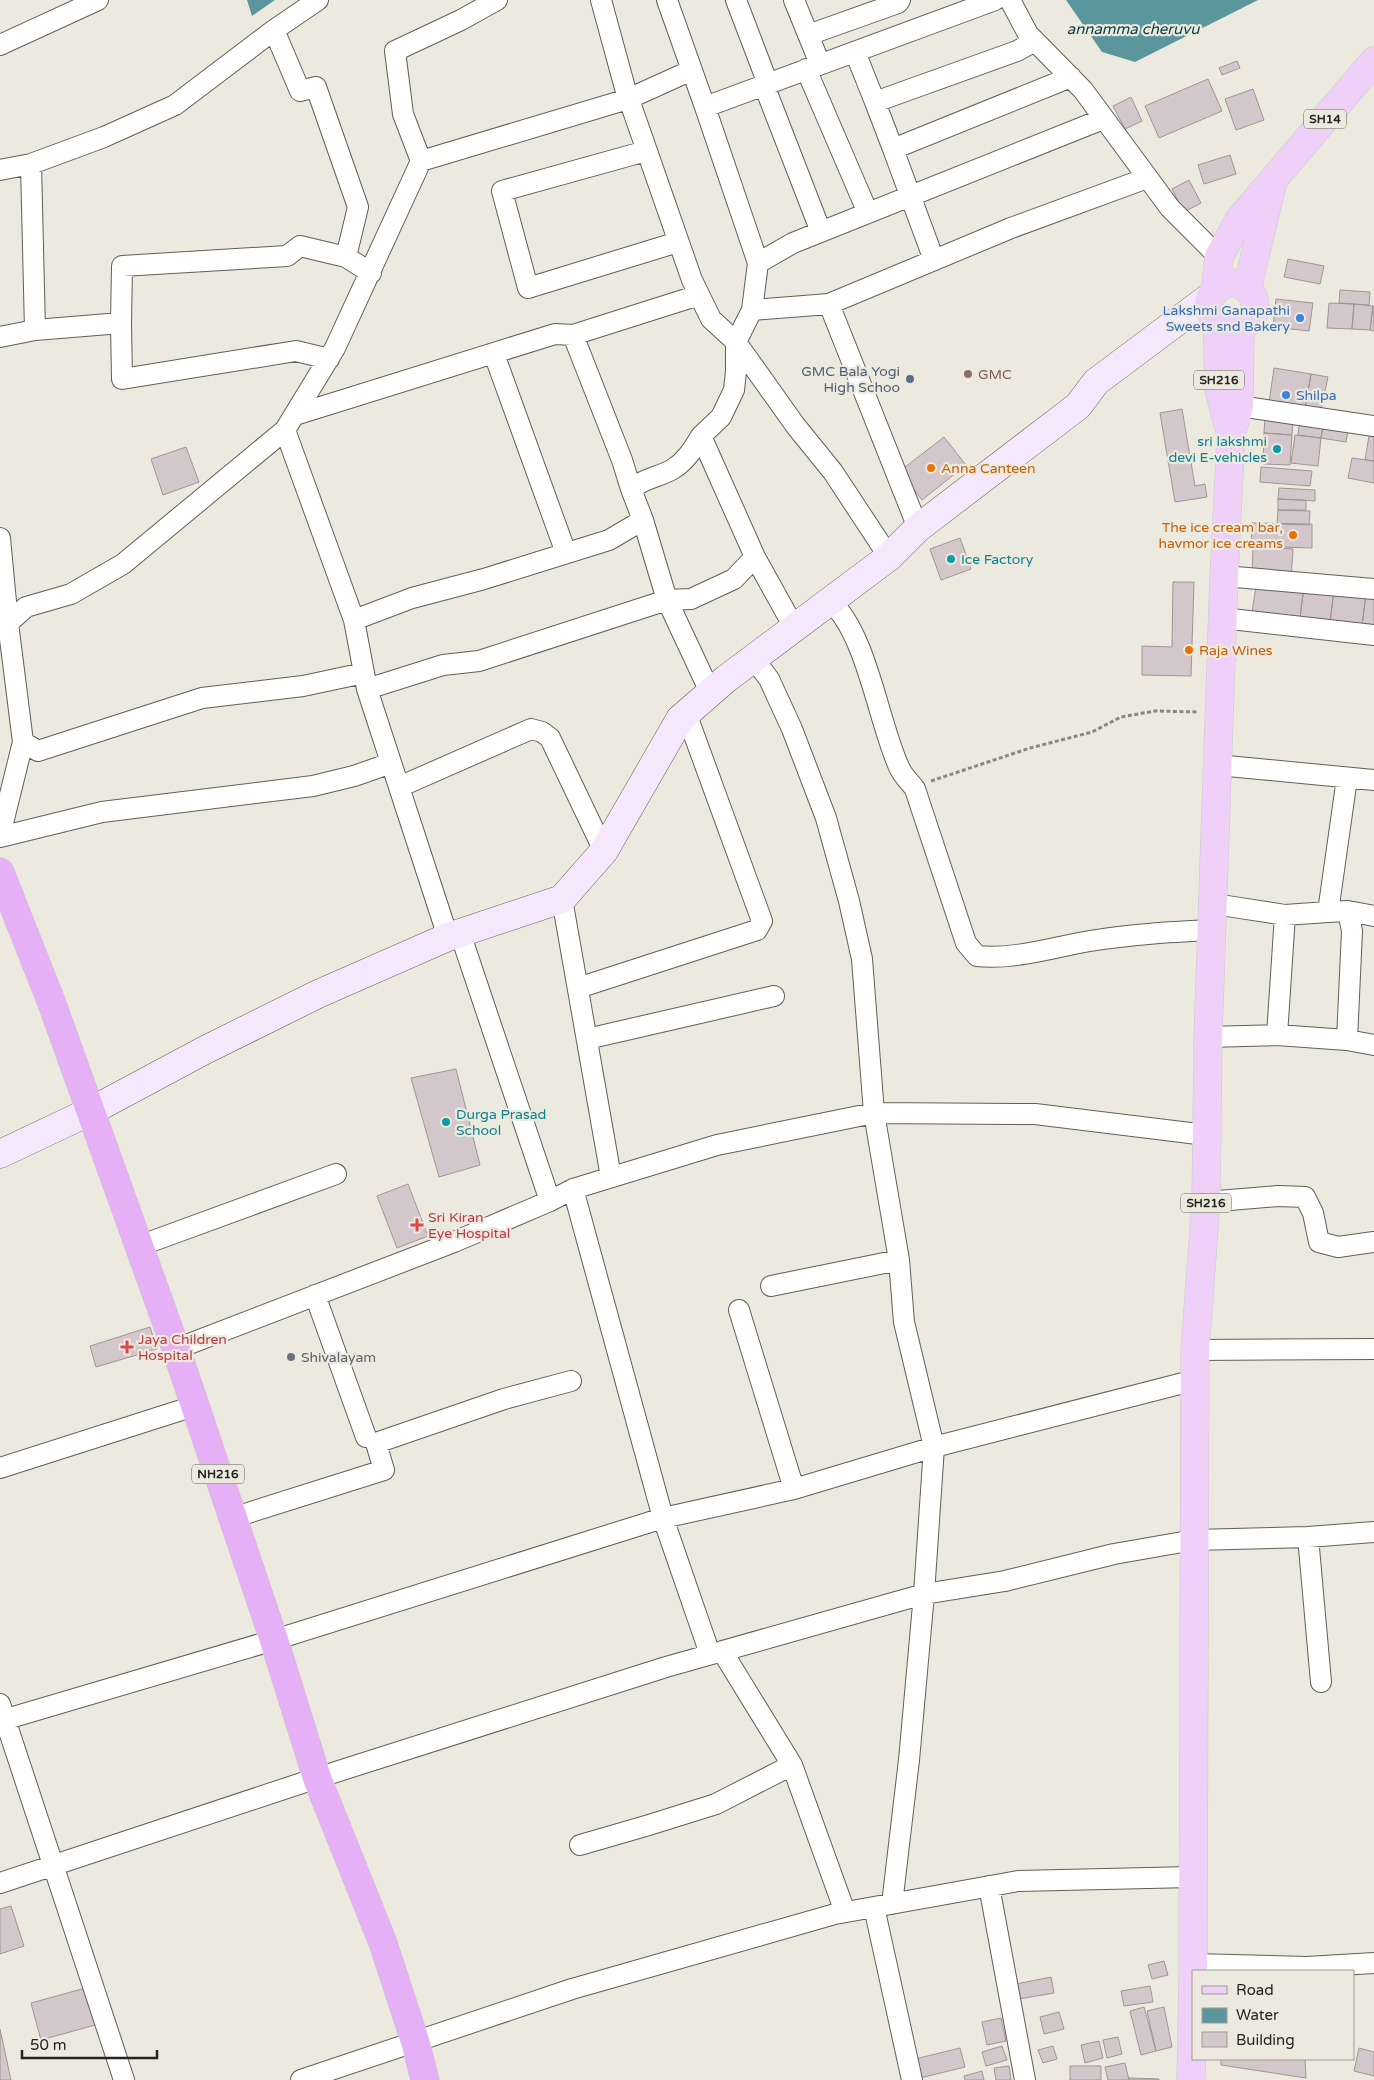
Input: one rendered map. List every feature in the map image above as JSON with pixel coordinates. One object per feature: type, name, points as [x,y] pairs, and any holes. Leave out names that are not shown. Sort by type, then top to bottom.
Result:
[{"type":"highway","name":"NH216","points":[[0,872],[91,1111],[176,1349],[274,1640],[317,1778],[383,1943],[415,2041],[425,2080]]},
{"type":"main road","name":"SH14","points":[[1219,311],[1219,257],[1239,220],[1374,61]]},
{"type":"main road","name":"SH14","points":[[1247,289],[1275,176]]},
{"type":"main road","points":[[1225,284],[1237,284],[1247,289],[1254,298],[1255,310],[1250,321],[1219,311],[1225,284]]},
{"type":"main road","name":"SH216","points":[[1193,1969],[1195,1350],[1206,1202],[1208,1037],[1222,618],[1231,435],[1239,406],[1219,311]]},
{"type":"main road","name":"SH216","points":[[1219,311],[1219,390],[1231,435]]},
{"type":"main road","name":"SH216","points":[[1191,2080],[1192,2024]]},
{"type":"street","points":[[0,44],[98,0]]},
{"type":"street","points":[[0,170],[30,164],[104,136],[175,105],[274,30],[318,0]]},
{"type":"street","points":[[8,623],[26,607],[71,594],[122,564],[290,422],[328,359],[421,161],[403,114],[395,51],[461,20],[497,0]]},
{"type":"street","points":[[601,0],[628,98],[678,242],[699,296],[711,319],[736,342],[832,472],[889,557]]},
{"type":"street","points":[[631,489],[640,482],[672,470],[680,464],[687,458],[701,436],[721,417],[734,390],[736,342],[752,310],[758,263],[667,0]]},
{"type":"street","points":[[736,0],[822,232]]},
{"type":"street","points":[[794,0],[808,35],[813,67],[868,213]]},
{"type":"street","points":[[808,35],[898,3],[900,0]]},
{"type":"street","points":[[705,107],[854,52],[957,6],[995,0]]},
{"type":"street","points":[[1010,0],[1028,34],[1083,90],[1170,208],[1219,257]]},
{"type":"street","points":[[274,30],[300,91],[316,86],[358,207],[346,257]]},
{"type":"street","points":[[875,102],[1016,51],[1035,41]]},
{"type":"street","points":[[854,52],[912,196],[934,260]]},
{"type":"street","points":[[421,161],[628,98],[692,70]]},
{"type":"street","points":[[893,149],[1071,77]]},
{"type":"street","points":[[758,263],[793,243],[1103,119]]},
{"type":"street","points":[[646,151],[502,191],[528,288],[678,242]]},
{"type":"street","points":[[30,164],[35,330]]},
{"type":"street","points":[[752,310],[829,304],[1011,228],[1147,178]]},
{"type":"street","points":[[328,359],[296,350],[122,379],[122,266],[287,256],[300,246],[346,257],[370,273]]},
{"type":"street","points":[[290,422],[555,334],[573,335],[699,296]]},
{"type":"street","points":[[829,304],[918,528]]},
{"type":"street","points":[[0,1154],[91,1111],[205,1050],[310,998],[454,935],[562,899],[604,851],[680,720],[686,713],[711,694],[726,679],[889,557],[918,528],[1078,406],[1102,399],[1219,311]]},
{"type":"street","points":[[0,337],[35,330],[121,324]]},
{"type":"street","points":[[573,335],[622,460],[643,520],[667,600],[711,694]]},
{"type":"street","points":[[494,354],[566,554]]},
{"type":"street","points":[[1239,406],[1374,426]]},
{"type":"street","points":[[290,422],[354,620],[366,681],[399,787],[550,1201]]},
{"type":"street","points":[[701,436],[755,557],[795,629]]},
{"type":"street","points":[[354,620],[412,598],[484,580],[609,540],[643,520]]},
{"type":"street","points":[[0,538],[8,623],[23,742],[0,836],[102,812],[313,786],[354,776],[391,763]]},
{"type":"street","points":[[23,742],[38,750],[202,698],[303,686],[366,681],[444,665],[479,661],[667,600],[691,599],[734,578],[755,557]]},
{"type":"street","points":[[1224,576],[1374,589]]},
{"type":"street","points":[[830,601],[838,608],[855,636],[899,769],[915,789],[966,943],[977,956],[988,957],[1030,952],[1091,940],[1140,934],[1213,917],[1338,911],[1374,916]]},
{"type":"street","points":[[1222,618],[1374,635]]},
{"type":"street","points":[[754,659],[769,679],[792,729],[826,818],[849,901],[862,959],[874,1113],[899,1260],[904,1322],[934,1448],[924,1594],[909,1760],[883,1905],[912,2080]]},
{"type":"street","points":[[578,988],[757,930],[762,921],[686,713]]},
{"type":"street","points":[[399,787],[531,729],[542,732],[550,738],[604,851]]},
{"type":"street","points":[[1217,765],[1374,780]]},
{"type":"street","points":[[1347,778],[1338,911],[1352,931],[1347,1040]]},
{"type":"street","points":[[562,899],[610,1177]]},
{"type":"street","points":[[1277,1036],[1285,915]]},
{"type":"street","points":[[587,1039],[774,996]]},
{"type":"street","points":[[1208,1037],[1277,1036],[1347,1040],[1374,1045]]},
{"type":"street","points":[[176,1349],[454,1242],[550,1201],[573,1189],[717,1145],[874,1113],[1035,1114],[1206,1135]]},
{"type":"street","points":[[139,1246],[336,1174]]},
{"type":"street","points":[[573,1189],[663,1518],[716,1652],[792,1766],[845,1912]]},
{"type":"street","points":[[1206,1202],[1278,1196],[1306,1197],[1313,1212],[1319,1242],[1338,1247],[1374,1242]]},
{"type":"street","points":[[771,1286],[899,1260]]},
{"type":"street","points":[[315,1295],[366,1437]]},
{"type":"street","points":[[739,1310],[794,1489]]},
{"type":"street","points":[[1195,1350],[1374,1349]]},
{"type":"street","points":[[124,2080],[2,1715],[274,1640],[663,1518],[794,1489],[934,1448],[1195,1380]]},
{"type":"street","points":[[232,1518],[384,1470],[376,1443],[504,1399],[571,1381]]},
{"type":"street","points":[[0,1468],[194,1406]]},
{"type":"street","points":[[0,1884],[317,1778],[716,1652],[924,1594],[1005,1581],[1114,1554],[1194,1540],[1308,1537],[1374,1532]]},
{"type":"street","points":[[1308,1537],[1321,1682]]},
{"type":"street","points":[[580,1845],[716,1804],[792,1766]]},
{"type":"street","points":[[301,2080],[572,1989],[845,1912],[1018,1881],[1192,1877]]},
{"type":"street","points":[[989,1886],[1026,2080]]},
{"type":"street","points":[[1193,1969],[1307,1967],[1374,1962]]},
{"type":"path","points":[[915,789],[934,779],[1021,750],[1092,732],[1121,717],[1155,711],[1220,713]]},
{"type":"water","points":[[247,0],[275,0],[252,16]]},
{"type":"water","name":"annamma cheruvu","points":[[1066,0],[1258,0],[1135,62],[1102,52]]},
{"type":"building","points":[[1237,61],[1240,68],[1222,75],[1219,68]]},
{"type":"building","points":[[1208,79],[1222,111],[1159,138],[1145,106]]},
{"type":"building","points":[[1253,89],[1264,120],[1236,130],[1225,99]]},
{"type":"building","points":[[1131,97],[1142,121],[1125,129],[1113,106]]},
{"type":"building","points":[[1230,155],[1236,174],[1204,184],[1198,165]]},
{"type":"building","points":[[1189,180],[1201,203],[1184,212],[1172,189]]},
{"type":"building","points":[[1288,259],[1324,266],[1320,284],[1284,277]]},
{"type":"building","points":[[1340,290],[1370,292],[1369,305],[1339,303]]},
{"type":"building","points":[[1276,299],[1313,303],[1309,331],[1273,327]]},
{"type":"building","points":[[1329,303],[1354,304],[1352,329],[1327,328]]},
{"type":"building","points":[[1354,304],[1373,306],[1370,330],[1352,329]]},
{"type":"building","points":[[1374,306],[1374,331],[1370,330]]},
{"type":"building","points":[[1274,368],[1311,374],[1305,408],[1269,403]]},
{"type":"building","points":[[1311,374],[1328,377],[1321,410],[1305,408]]},
{"type":"building","points":[[1182,409],[1195,486],[1205,484],[1207,497],[1175,502],[1160,413]]},
{"type":"building","points":[[1265,416],[1293,417],[1292,435],[1264,433]]},
{"type":"building","points":[[1300,419],[1324,421],[1321,438],[1298,435]]},
{"type":"building","points":[[1324,421],[1349,425],[1346,442],[1321,438]]},
{"type":"building","points":[[1370,430],[1374,431],[1374,461],[1365,460]]},
{"type":"building","name":"sri lakshmi devi E-vehicles","points":[[1264,433],[1292,435],[1290,465],[1263,464]]},
{"type":"building","points":[[1295,435],[1321,438],[1318,466],[1291,463]]},
{"type":"building","points":[[944,437],[966,465],[922,500],[900,471]]},
{"type":"building","points":[[186,447],[199,482],[163,495],[151,459]]},
{"type":"building","points":[[1352,458],[1374,461],[1374,483],[1348,478]]},
{"type":"building","points":[[1261,467],[1312,471],[1310,486],[1260,482]]},
{"type":"building","points":[[1279,488],[1315,490],[1315,501],[1278,499]]},
{"type":"building","points":[[1278,499],[1306,500],[1306,510],[1278,510]]},
{"type":"building","points":[[1278,510],[1310,511],[1309,525],[1277,524]]},
{"type":"building","points":[[1252,523],[1312,524],[1312,548],[1251,546]]},
{"type":"building","name":"Ice Factory","points":[[960,538],[971,569],[941,580],[930,549]]},
{"type":"building","points":[[1253,546],[1293,549],[1291,580],[1252,578]]},
{"type":"building","points":[[1257,580],[1304,586],[1300,618],[1252,612]]},
{"type":"building","points":[[1173,582],[1194,582],[1191,676],[1142,675],[1142,646],[1172,647]]},
{"type":"building","points":[[1304,586],[1334,590],[1330,622],[1300,618]]},
{"type":"building","points":[[1334,590],[1366,594],[1362,626],[1330,622]]},
{"type":"building","points":[[1366,594],[1374,594],[1374,628],[1362,626]]},
{"type":"building","name":"Durga Prasad School","points":[[456,1069],[480,1165],[439,1177],[411,1078]]},
{"type":"building","points":[[408,1184],[428,1236],[397,1248],[377,1196]]},
{"type":"building","points":[[150,1327],[157,1349],[96,1367],[90,1346]]},
{"type":"building","points":[[11,1906],[24,1946],[0,1954],[0,1909]]},
{"type":"building","points":[[1164,1961],[1168,1975],[1152,1979],[1148,1965]]},
{"type":"building","points":[[1051,1977],[1054,1993],[1019,1999],[1016,1984]]},
{"type":"building","points":[[1150,1986],[1153,2002],[1124,2006],[1121,1991]]},
{"type":"building","points":[[89,1987],[99,2024],[41,2040],[31,2003]]},
{"type":"building","points":[[1144,2007],[1156,2051],[1141,2055],[1130,2011]]},
{"type":"building","points":[[1164,2007],[1172,2047],[1156,2051],[1147,2011]]},
{"type":"building","points":[[1059,2012],[1064,2029],[1044,2034],[1040,2017]]},
{"type":"building","points":[[1001,2018],[1006,2041],[987,2045],[982,2022]]},
{"type":"building","points":[[0,2029],[11,2080],[0,2080]]},
{"type":"building","points":[[1118,2037],[1122,2054],[1107,2058],[1103,2040]]},
{"type":"building","points":[[1099,2041],[1103,2058],[1085,2063],[1081,2045]]},
{"type":"building","points":[[1002,2046],[1007,2060],[986,2066],[982,2052]]},
{"type":"building","points":[[1053,2046],[1057,2059],[1043,2063],[1038,2050]]},
{"type":"building","points":[[960,2048],[965,2067],[920,2078],[915,2059]]},
{"type":"building","points":[[1359,2048],[1374,2052],[1374,2076],[1354,2071]]},
{"type":"building","points":[[1221,2060],[1305,2060],[1306,2078],[1221,2065]]},
{"type":"building","points":[[1125,2063],[1129,2080],[1108,2080],[1105,2067]]},
{"type":"building","points":[[1009,2066],[1011,2080],[996,2080],[994,2068]]},
{"type":"building","points":[[1070,2066],[1101,2066],[1101,2080],[1070,2080]]},
{"type":"building","points":[[982,2071],[984,2080],[965,2080],[964,2076]]},
{"type":"building","points":[[1129,2078],[1159,2079],[1159,2080],[1129,2080]]},
{"type":"place","name":"Lakshmi Ganapathi Sweets snd Bakery","points":[[1300,318]]},
{"type":"place","name":"GMC","points":[[968,374]]},
{"type":"place","name":"GMC Bala Yogi High Schoo","points":[[910,379]]},
{"type":"place","name":"Shilpa","points":[[1286,395]]},
{"type":"place","name":"sri lakshmi devi E-vehicles","points":[[1277,449]]},
{"type":"place","name":"Anna Canteen","points":[[931,468]]},
{"type":"place","name":"The ice cream bar, havmor ice creams","points":[[1293,535]]},
{"type":"place","name":"Ice Factory","points":[[951,559]]},
{"type":"place","name":"Raja Wines","points":[[1189,650]]},
{"type":"place","name":"Durga Prasad School","points":[[446,1122]]},
{"type":"place","name":"Sri Kiran Eye Hospital","points":[[417,1225]]},
{"type":"place","name":"Jaya Children Hospital","points":[[127,1347]]},
{"type":"place","name":"Shivalayam","points":[[291,1357]]}]
